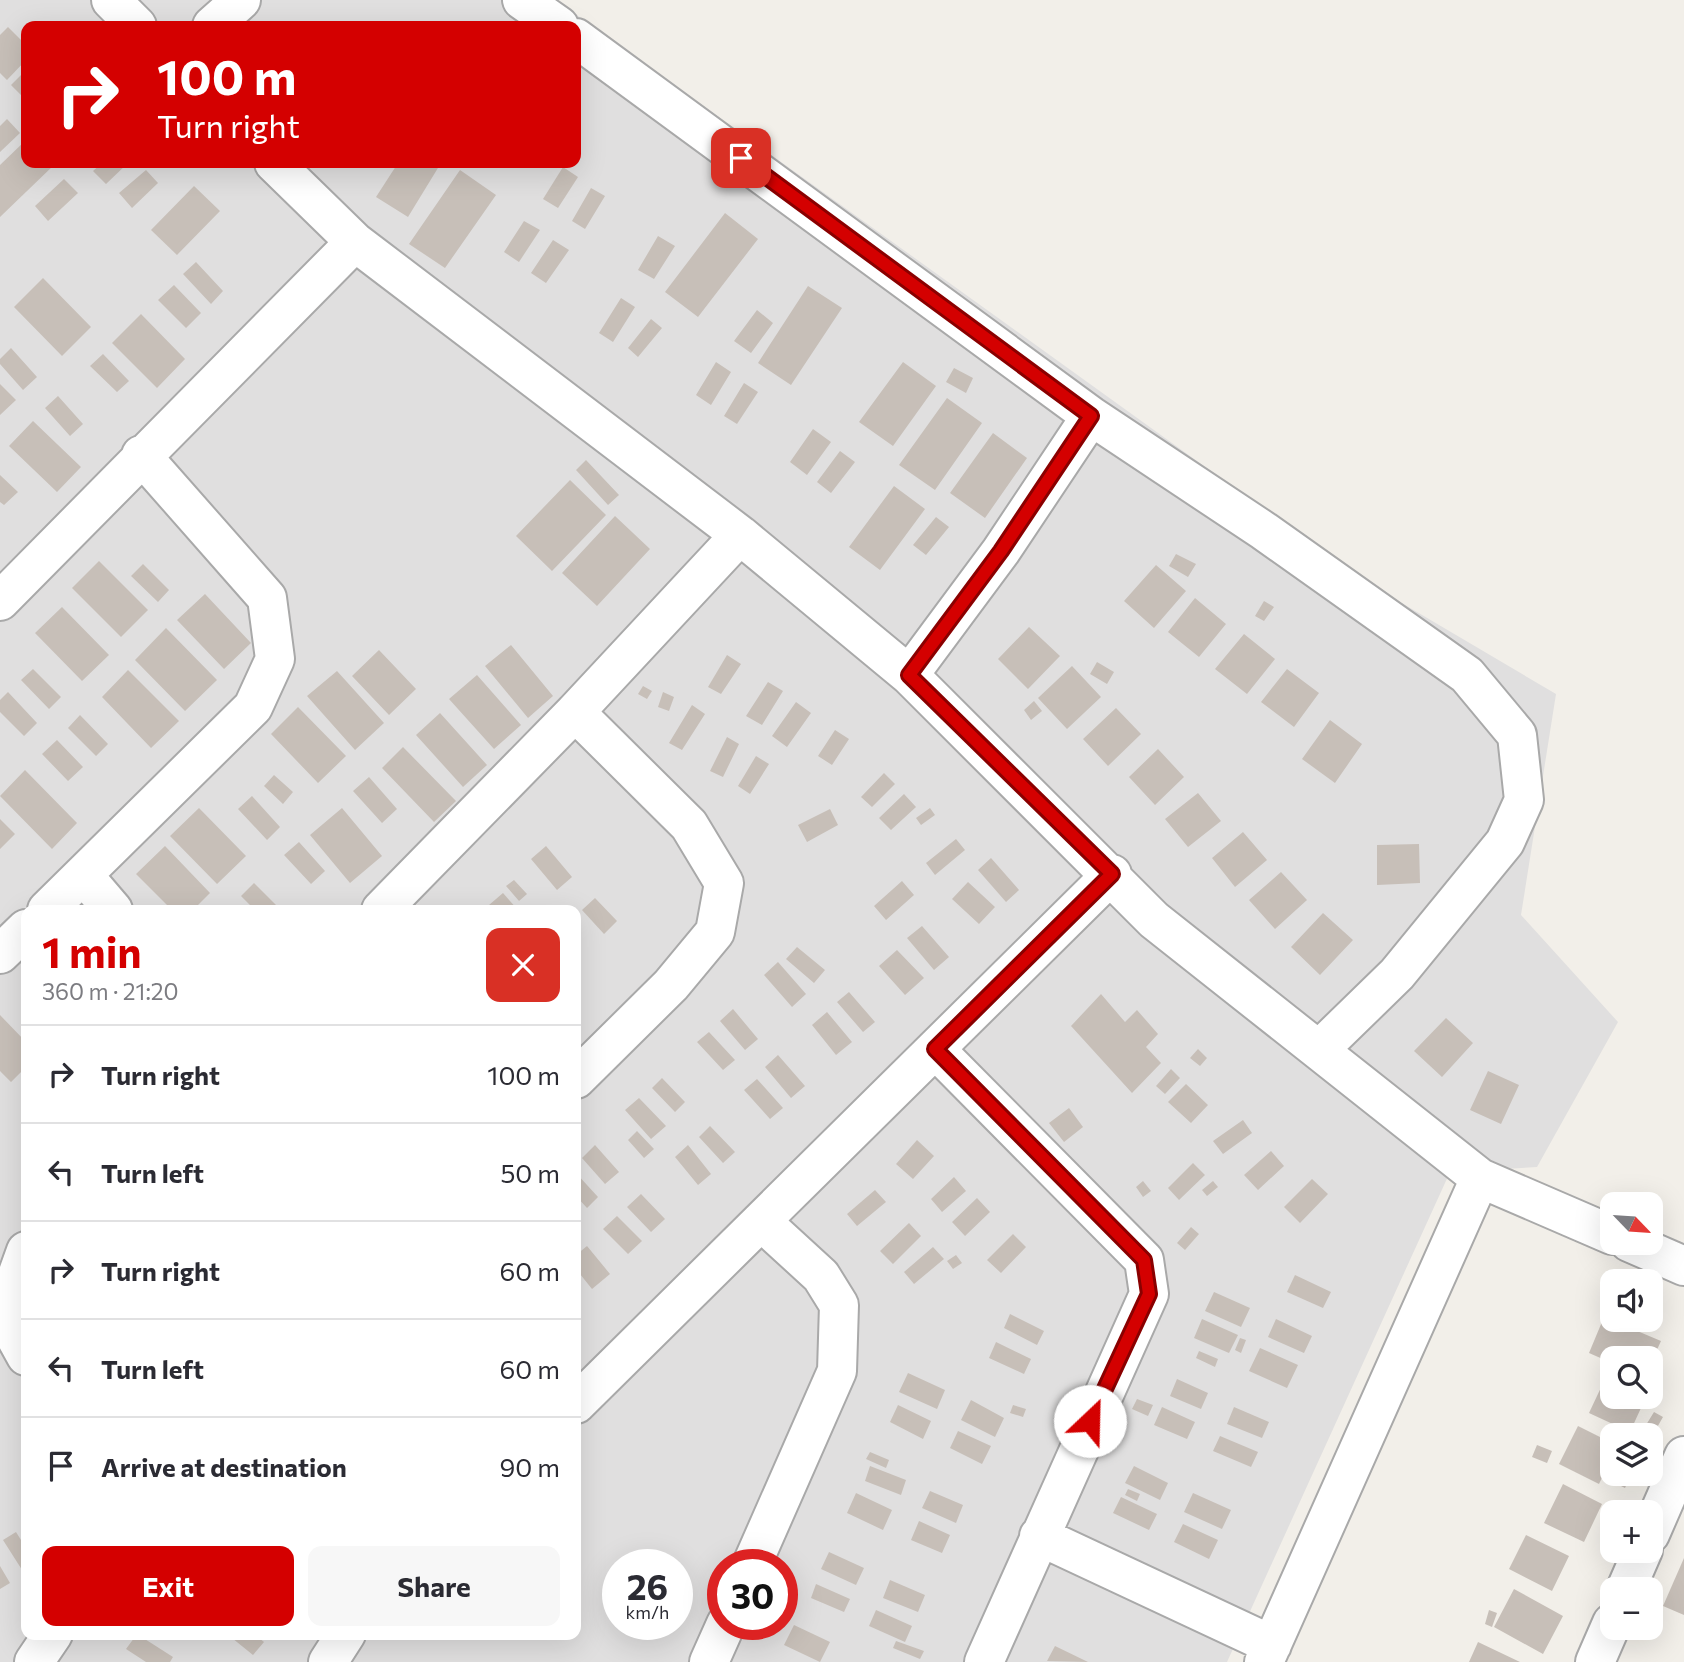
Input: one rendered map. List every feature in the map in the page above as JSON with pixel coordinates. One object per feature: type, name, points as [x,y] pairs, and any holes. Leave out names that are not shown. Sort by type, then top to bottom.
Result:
[{"type":"street","points":[[111,0],[132,21]]},
{"type":"street","points":[[218,21],[241,0]]},
{"type":"street","points":[[522,0],[552,21]]},
{"type":"street","points":[[581,42],[1091,416],[1264,531],[1467,675],[1517,734],[1524,800],[1505,842],[1397,974],[1319,1050]]},
{"type":"street","points":[[279,168],[355,243],[740,535],[909,675],[1112,874],[1154,920],[1480,1178],[1600,1230]]},
{"type":"street","points":[[0,601],[141,455],[355,243]]},
{"type":"street","points":[[909,675],[1001,551],[1091,416]]},
{"type":"street","points":[[52,905],[253,708],[275,659],[267,597],[141,455]]},
{"type":"street","points":[[387,905],[575,712],[740,535]]},
{"type":"street","points":[[575,712],[689,825],[724,883],[715,932],[671,985],[581,1074]]},
{"type":"street","points":[[581,1399],[1112,874]]},
{"type":"street","points":[[83,876],[109,905]]},
{"type":"street","points":[[0,954],[21,934]]},
{"type":"street","points":[[935,1049],[1144,1260],[1149,1294],[984,1662]]},
{"type":"street","points":[[1039,1536],[1268,1654],[1480,1178]]},
{"type":"street","points":[[759,1549],[837,1371],[839,1305],[821,1276],[761,1221]]},
{"type":"street","points":[[1659,1255],[1684,1266]]},
{"type":"street","points":[[21,1265],[13,1287],[11,1329],[21,1347]]},
{"type":"street","points":[[1663,1504],[1684,1456]]},
{"type":"street","points":[[34,1662],[49,1640]]},
{"type":"street","points":[[328,1662],[342,1640]]},
{"type":"street","points":[[709,1662],[719,1640]]},
{"type":"street","points":[[1595,1662],[1605,1640]]},
{"type":"shaded area","points":[[0,0],[556,0],[1361,579],[1556,694],[1521,915],[1618,1022],[1537,1167],[1450,1172],[1227,1662],[0,1662]]},
{"type":"building","points":[[8,27],[21,40],[21,65],[7,80],[0,73],[0,35]]},
{"type":"building","points":[[21,75],[21,95],[11,85]]},
{"type":"building","points":[[7,119],[20,133],[0,152],[0,126]]},
{"type":"building","points":[[21,145],[21,168],[51,168],[0,217],[0,165]]},
{"type":"building","points":[[96,168],[123,168],[106,184],[93,171]]},
{"type":"building","points":[[395,168],[438,168],[408,217],[376,197]]},
{"type":"building","points":[[562,168],[578,177],[558,208],[543,199]]},
{"type":"building","points":[[146,170],[158,183],[132,208],[119,193]]},
{"type":"building","points":[[460,170],[496,195],[445,268],[409,244]]},
{"type":"building","points":[[64,179],[78,193],[48,221],[35,206]]},
{"type":"building","points":[[194,186],[220,211],[177,255],[151,230]]},
{"type":"building","points":[[591,188],[605,196],[585,229],[572,221]]},
{"type":"building","points":[[725,213],[758,239],[698,317],[665,292]]},
{"type":"building","points":[[524,221],[540,230],[519,262],[504,252]]},
{"type":"building","points":[[658,236],[675,246],[654,279],[638,270]]},
{"type":"building","points":[[553,240],[569,250],[546,283],[531,273]]},
{"type":"building","points":[[196,262],[223,291],[211,304],[183,274]]},
{"type":"building","points":[[43,278],[91,327],[62,356],[14,307]]},
{"type":"building","points":[[174,285],[201,313],[186,328],[158,300]]},
{"type":"building","points":[[808,286],[842,308],[791,385],[758,363]]},
{"type":"building","points":[[621,298],[635,307],[613,342],[599,333]]},
{"type":"building","points":[[757,310],[773,323],[751,353],[734,341]]},
{"type":"building","points":[[141,314],[185,359],[157,388],[112,343]]},
{"type":"building","points":[[651,319],[662,328],[638,357],[628,348]]},
{"type":"building","points":[[11,348],[37,377],[23,390],[0,364],[0,359]]},
{"type":"building","points":[[103,354],[129,381],[117,392],[90,366]]},
{"type":"building","points":[[716,362],[731,372],[711,405],[696,395]]},
{"type":"building","points":[[903,362],[936,386],[893,446],[859,422]]},
{"type":"building","points":[[954,368],[973,378],[966,393],[946,382]]},
{"type":"building","points":[[744,383],[758,392],[737,424],[724,416]]},
{"type":"building","points":[[0,384],[16,400],[0,415]]},
{"type":"building","points":[[58,396],[83,424],[70,436],[45,408]]},
{"type":"building","points":[[947,398],[982,423],[935,490],[899,465]]},
{"type":"building","points":[[33,421],[81,467],[57,492],[9,446]]},
{"type":"building","points":[[813,429],[831,442],[807,475],[790,462]]},
{"type":"building","points":[[993,433],[1027,458],[985,518],[950,493]]},
{"type":"building","points":[[840,451],[855,462],[831,493],[817,482]]},
{"type":"building","points":[[586,460],[619,495],[608,505],[576,470]]},
{"type":"building","points":[[0,475],[18,492],[4,505],[0,502]]},
{"type":"building","points":[[570,480],[606,515],[552,571],[516,536]]},
{"type":"building","points":[[894,486],[925,509],[880,570],[849,547]]},
{"type":"building","points":[[615,516],[650,549],[597,606],[562,573]]},
{"type":"building","points":[[936,517],[949,527],[926,555],[913,545]]},
{"type":"building","points":[[1176,554],[1196,564],[1188,577],[1169,566]]},
{"type":"building","points":[[99,561],[148,610],[121,637],[72,588]]},
{"type":"building","points":[[143,564],[169,590],[158,602],[131,576]]},
{"type":"building","points":[[1156,565],[1186,591],[1154,628],[1124,601]]},
{"type":"building","points":[[205,594],[251,643],[224,669],[177,620]]},
{"type":"building","points":[[1195,598],[1226,624],[1199,657],[1168,632]]},
{"type":"building","points":[[1264,601],[1274,607],[1264,621],[1255,616]]},
{"type":"building","points":[[62,607],[109,655],[82,681],[35,633]]},
{"type":"building","points":[[1029,627],[1060,656],[1028,689],[998,659]]},
{"type":"building","points":[[166,628],[217,680],[185,711],[135,660]]},
{"type":"building","points":[[1244,634],[1275,659],[1247,694],[1215,669]]},
{"type":"building","points":[[511,645],[553,696],[528,718],[485,666]]},
{"type":"building","points":[[379,650],[416,689],[389,715],[352,676]]},
{"type":"building","points":[[727,655],[741,664],[721,694],[708,687]]},
{"type":"building","points":[[1097,662],[1114,672],[1107,684],[1090,674]]},
{"type":"building","points":[[1072,666],[1101,697],[1067,729],[1038,698]]},
{"type":"building","points":[[33,669],[61,697],[49,709],[21,680]]},
{"type":"building","points":[[1287,669],[1319,693],[1294,727],[1261,702]]},
{"type":"building","points":[[128,670],[179,721],[151,748],[102,697]]},
{"type":"building","points":[[337,671],[384,723],[355,750],[307,696]]},
{"type":"building","points":[[477,675],[521,725],[494,749],[449,699]]},
{"type":"building","points":[[768,682],[783,691],[762,725],[746,716]]},
{"type":"building","points":[[643,686],[652,691],[647,699],[638,694]]},
{"type":"building","points":[[8,692],[37,723],[24,736],[0,712],[0,700]]},
{"type":"building","points":[[663,692],[674,697],[669,711],[658,707]]},
{"type":"building","points":[[1034,701],[1042,711],[1031,720],[1024,710]]},
{"type":"building","points":[[796,702],[811,713],[787,747],[772,736]]},
{"type":"building","points":[[692,705],[705,714],[682,750],[669,743]]},
{"type":"building","points":[[298,707],[346,756],[318,783],[271,734]]},
{"type":"building","points":[[1116,708],[1141,734],[1108,766],[1083,739]]},
{"type":"building","points":[[440,713],[487,765],[463,787],[416,735]]},
{"type":"building","points":[[80,715],[108,744],[96,756],[68,728]]},
{"type":"building","points":[[1330,720],[1362,744],[1335,783],[1302,759]]},
{"type":"building","points":[[835,730],[849,739],[832,765],[818,756]]},
{"type":"building","points":[[727,737],[739,744],[723,777],[710,771]]},
{"type":"building","points":[[57,740],[83,767],[68,781],[42,754]]},
{"type":"building","points":[[403,747],[456,801],[434,822],[382,768]]},
{"type":"building","points":[[1158,749],[1184,777],[1155,805],[1129,777]]},
{"type":"building","points":[[756,756],[769,764],[750,794],[738,786]]},
{"type":"building","points":[[25,770],[77,823],[52,849],[0,796]]},
{"type":"building","points":[[884,773],[895,784],[872,807],[861,797]]},
{"type":"building","points":[[274,775],[293,792],[283,804],[264,786]]},
{"type":"building","points":[[369,777],[397,809],[382,823],[353,791]]},
{"type":"building","points":[[1198,793],[1221,821],[1188,847],[1165,819]]},
{"type":"building","points":[[904,794],[916,807],[891,830],[879,818]]},
{"type":"building","points":[[252,796],[280,827],[267,840],[238,809]]},
{"type":"building","points":[[199,808],[246,856],[217,884],[170,836]]},
{"type":"building","points":[[342,808],[382,856],[350,883],[310,835]]},
{"type":"building","points":[[930,808],[935,815],[921,825],[916,818]]},
{"type":"building","points":[[830,809],[838,825],[807,842],[798,825]]},
{"type":"building","points":[[0,819],[15,834],[0,849]]},
{"type":"building","points":[[1243,832],[1267,860],[1235,887],[1212,858]]},
{"type":"building","points":[[956,839],[965,850],[935,875],[926,863]]},
{"type":"building","points":[[299,842],[325,871],[311,884],[284,855]]},
{"type":"building","points":[[1419,844],[1420,883],[1377,885],[1377,845]]},
{"type":"building","points":[[165,846],[210,893],[198,905],[167,905],[136,874]]},
{"type":"building","points":[[546,846],[572,877],[557,890],[531,859]]},
{"type":"building","points":[[991,858],[1019,890],[1006,902],[978,870]]},
{"type":"building","points":[[1281,872],[1307,900],[1275,929],[1249,900]]},
{"type":"building","points":[[514,880],[527,894],[519,901],[506,886]]},
{"type":"building","points":[[902,881],[914,895],[886,920],[874,906]]},
{"type":"building","points":[[968,882],[995,907],[979,924],[952,899]]},
{"type":"building","points":[[254,883],[276,905],[250,905],[241,896]]},
{"type":"building","points":[[503,893],[514,905],[489,905]]},
{"type":"building","points":[[595,898],[617,921],[604,934],[582,910]]},
{"type":"building","points":[[1323,913],[1353,940],[1320,975],[1291,947]]},
{"type":"building","points":[[922,926],[949,957],[934,970],[907,938]]},
{"type":"building","points":[[797,947],[825,970],[814,983],[786,959]]},
{"type":"building","points":[[897,950],[924,978],[905,995],[879,966]]},
{"type":"building","points":[[778,962],[806,994],[792,1007],[764,975]]},
{"type":"building","points":[[849,992],[875,1022],[863,1032],[837,1002]]},
{"type":"building","points":[[1101,994],[1125,1022],[1137,1010],[1158,1034],[1146,1047],[1161,1063],[1132,1093],[1071,1026]]},
{"type":"building","points":[[733,1009],[758,1039],[745,1050],[720,1021]]},
{"type":"building","points":[[827,1012],[852,1042],[836,1055],[812,1025]]},
{"type":"building","points":[[0,1015],[21,1037],[21,1072],[11,1082],[0,1071]]},
{"type":"building","points":[[1446,1018],[1473,1043],[1442,1077],[1414,1051]]},
{"type":"building","points":[[709,1032],[735,1060],[723,1070],[697,1042]]},
{"type":"building","points":[[1198,1049],[1207,1058],[1200,1066],[1190,1058]]},
{"type":"building","points":[[778,1055],[805,1086],[791,1098],[765,1067]]},
{"type":"building","points":[[1171,1069],[1180,1078],[1165,1094],[1156,1086]]},
{"type":"building","points":[[1488,1071],[1519,1085],[1501,1124],[1470,1110]]},
{"type":"building","points":[[662,1078],[685,1102],[675,1112],[652,1088]]},
{"type":"building","points":[[757,1079],[783,1108],[770,1119],[744,1090]]},
{"type":"building","points":[[1186,1084],[1208,1105],[1191,1123],[1168,1102]]},
{"type":"building","points":[[639,1098],[666,1126],[651,1139],[625,1110]]},
{"type":"building","points":[[1069,1108],[1083,1127],[1064,1142],[1049,1123]]},
{"type":"building","points":[[1243,1120],[1252,1133],[1223,1154],[1213,1141]]},
{"type":"building","points":[[710,1126],[735,1152],[723,1163],[699,1137]]},
{"type":"building","points":[[637,1131],[654,1149],[644,1158],[628,1140]]},
{"type":"building","points":[[917,1140],[934,1156],[913,1179],[896,1164]]},
{"type":"building","points":[[595,1145],[619,1172],[605,1184],[582,1158]]},
{"type":"building","points":[[688,1145],[711,1174],[698,1185],[675,1157]]},
{"type":"building","points":[[1271,1151],[1284,1166],[1258,1190],[1244,1175]]},
{"type":"building","points":[[1193,1163],[1205,1175],[1179,1200],[1168,1188]]},
{"type":"building","points":[[954,1177],[966,1191],[942,1212],[931,1199]]},
{"type":"building","points":[[581,1178],[598,1197],[587,1208],[581,1201]]},
{"type":"building","points":[[1312,1179],[1328,1194],[1300,1223],[1284,1207]]},
{"type":"building","points":[[1143,1181],[1151,1191],[1143,1197],[1136,1187]]},
{"type":"building","points":[[1213,1181],[1218,1187],[1207,1196],[1202,1190]]},
{"type":"building","points":[[875,1190],[886,1202],[857,1226],[847,1214]]},
{"type":"building","points":[[641,1194],[665,1219],[651,1232],[627,1207]]},
{"type":"building","points":[[977,1198],[990,1212],[965,1236],[952,1222]]},
{"type":"building","points":[[617,1216],[642,1241],[628,1254],[603,1229]]},
{"type":"building","points":[[909,1223],[921,1236],[893,1264],[880,1251]]},
{"type":"building","points":[[1191,1227],[1199,1234],[1185,1250],[1177,1243]]},
{"type":"building","points":[[1013,1234],[1026,1247],[1001,1273],[987,1260]]},
{"type":"building","points":[[587,1246],[610,1274],[592,1289],[581,1275],[581,1251]]},
{"type":"building","points":[[933,1247],[944,1259],[914,1284],[904,1272]]},
{"type":"building","points":[[956,1255],[962,1263],[953,1269],[947,1261]]},
{"type":"building","points":[[1295,1275],[1331,1292],[1323,1308],[1287,1292]]},
{"type":"building","points":[[1214,1292],[1250,1308],[1241,1327],[1205,1311]]},
{"type":"building","points":[[1010,1314],[1044,1331],[1037,1345],[1004,1328]]},
{"type":"building","points":[[1202,1319],[1238,1335],[1229,1353],[1194,1338]]},
{"type":"building","points":[[1276,1319],[1312,1336],[1304,1353],[1268,1337]]},
{"type":"building","points":[[1600,1327],[1600,1332],[1640,1332],[1661,1341],[1659,1346],[1600,1346],[1600,1358],[1589,1353]]},
{"type":"building","points":[[1240,1338],[1246,1340],[1241,1353],[1235,1350]]},
{"type":"building","points":[[996,1342],[1031,1359],[1024,1374],[989,1358]]},
{"type":"building","points":[[1260,1348],[1298,1365],[1287,1388],[1249,1371]]},
{"type":"building","points":[[1199,1351],[1218,1359],[1215,1367],[1196,1358]]},
{"type":"building","points":[[908,1373],[945,1390],[937,1409],[899,1392]]},
{"type":"building","points":[[1177,1379],[1208,1393],[1201,1409],[1170,1396]]},
{"type":"building","points":[[1600,1390],[1600,1409],[1641,1409],[1634,1423],[1611,1423],[1589,1413]]},
{"type":"building","points":[[1137,1399],[1153,1405],[1148,1416],[1132,1409]]},
{"type":"building","points":[[971,1400],[1004,1418],[995,1437],[961,1420]]},
{"type":"building","points":[[898,1405],[931,1421],[923,1439],[890,1422]]},
{"type":"building","points":[[1013,1405],[1026,1409],[1023,1417],[1010,1413]]},
{"type":"building","points":[[1162,1407],[1195,1422],[1187,1439],[1154,1425]]},
{"type":"building","points":[[1234,1407],[1269,1422],[1262,1438],[1227,1424]]},
{"type":"building","points":[[1654,1412],[1663,1417],[1660,1423],[1647,1423]]},
{"type":"building","points":[[1578,1426],[1600,1437],[1599,1484],[1559,1464]]},
{"type":"building","points":[[958,1431],[991,1446],[982,1464],[950,1448]]},
{"type":"building","points":[[1220,1436],[1258,1452],[1251,1467],[1213,1451]]},
{"type":"building","points":[[1537,1445],[1552,1451],[1547,1463],[1532,1457]]},
{"type":"building","points":[[870,1452],[889,1460],[886,1468],[866,1459]]},
{"type":"building","points":[[870,1466],[906,1480],[901,1495],[865,1481]]},
{"type":"building","points":[[1134,1466],[1168,1483],[1160,1500],[1125,1483]]},
{"type":"building","points":[[1563,1484],[1600,1503],[1584,1542],[1544,1523]]},
{"type":"building","points":[[1128,1489],[1140,1494],[1137,1501],[1125,1495]]},
{"type":"building","points":[[930,1491],[963,1505],[956,1523],[922,1508]]},
{"type":"building","points":[[856,1493],[892,1510],[883,1530],[847,1513]]},
{"type":"building","points":[[1193,1493],[1231,1510],[1222,1529],[1184,1512]]},
{"type":"building","points":[[1121,1497],[1157,1514],[1149,1530],[1113,1513]]},
{"type":"building","points":[[919,1521],[950,1535],[942,1553],[911,1540]]},
{"type":"building","points":[[1183,1524],[1218,1540],[1209,1559],[1174,1542]]},
{"type":"building","points":[[16,1532],[21,1540],[21,1568],[3,1540]]},
{"type":"building","points":[[1526,1535],[1569,1556],[1552,1591],[1509,1569]]},
{"type":"building","points":[[829,1552],[864,1568],[856,1585],[821,1569]]},
{"type":"building","points":[[1684,1558],[1684,1615],[1663,1606]]},
{"type":"building","points":[[0,1566],[10,1583],[0,1589]]},
{"type":"building","points":[[890,1580],[925,1595],[918,1612],[883,1598]]},
{"type":"building","points":[[816,1584],[850,1599],[844,1612],[811,1598]]},
{"type":"building","points":[[1514,1589],[1563,1616],[1543,1654],[1494,1627]]},
{"type":"building","points":[[876,1610],[912,1626],[905,1642],[869,1626]]},
{"type":"building","points":[[1489,1610],[1497,1613],[1492,1627],[1485,1624]]},
{"type":"building","points":[[798,1627],[830,1642],[820,1662],[784,1645],[786,1640],[798,1640]]},
{"type":"building","points":[[133,1640],[146,1640],[173,1657],[170,1662],[146,1662],[126,1649]]},
{"type":"building","points":[[234,1640],[264,1642],[253,1655]]},
{"type":"building","points":[[896,1641],[924,1651],[920,1659],[893,1648]]},
{"type":"building","points":[[1478,1642],[1520,1662],[1469,1662]]},
{"type":"building","points":[[1055,1646],[1088,1662],[1047,1661]]},
{"type":"route","points":[[741,158],[1091,416],[1001,551],[909,675],[1112,874],[935,1049],[1144,1260],[1149,1294],[1130,1329],[1090,1421]]}]
